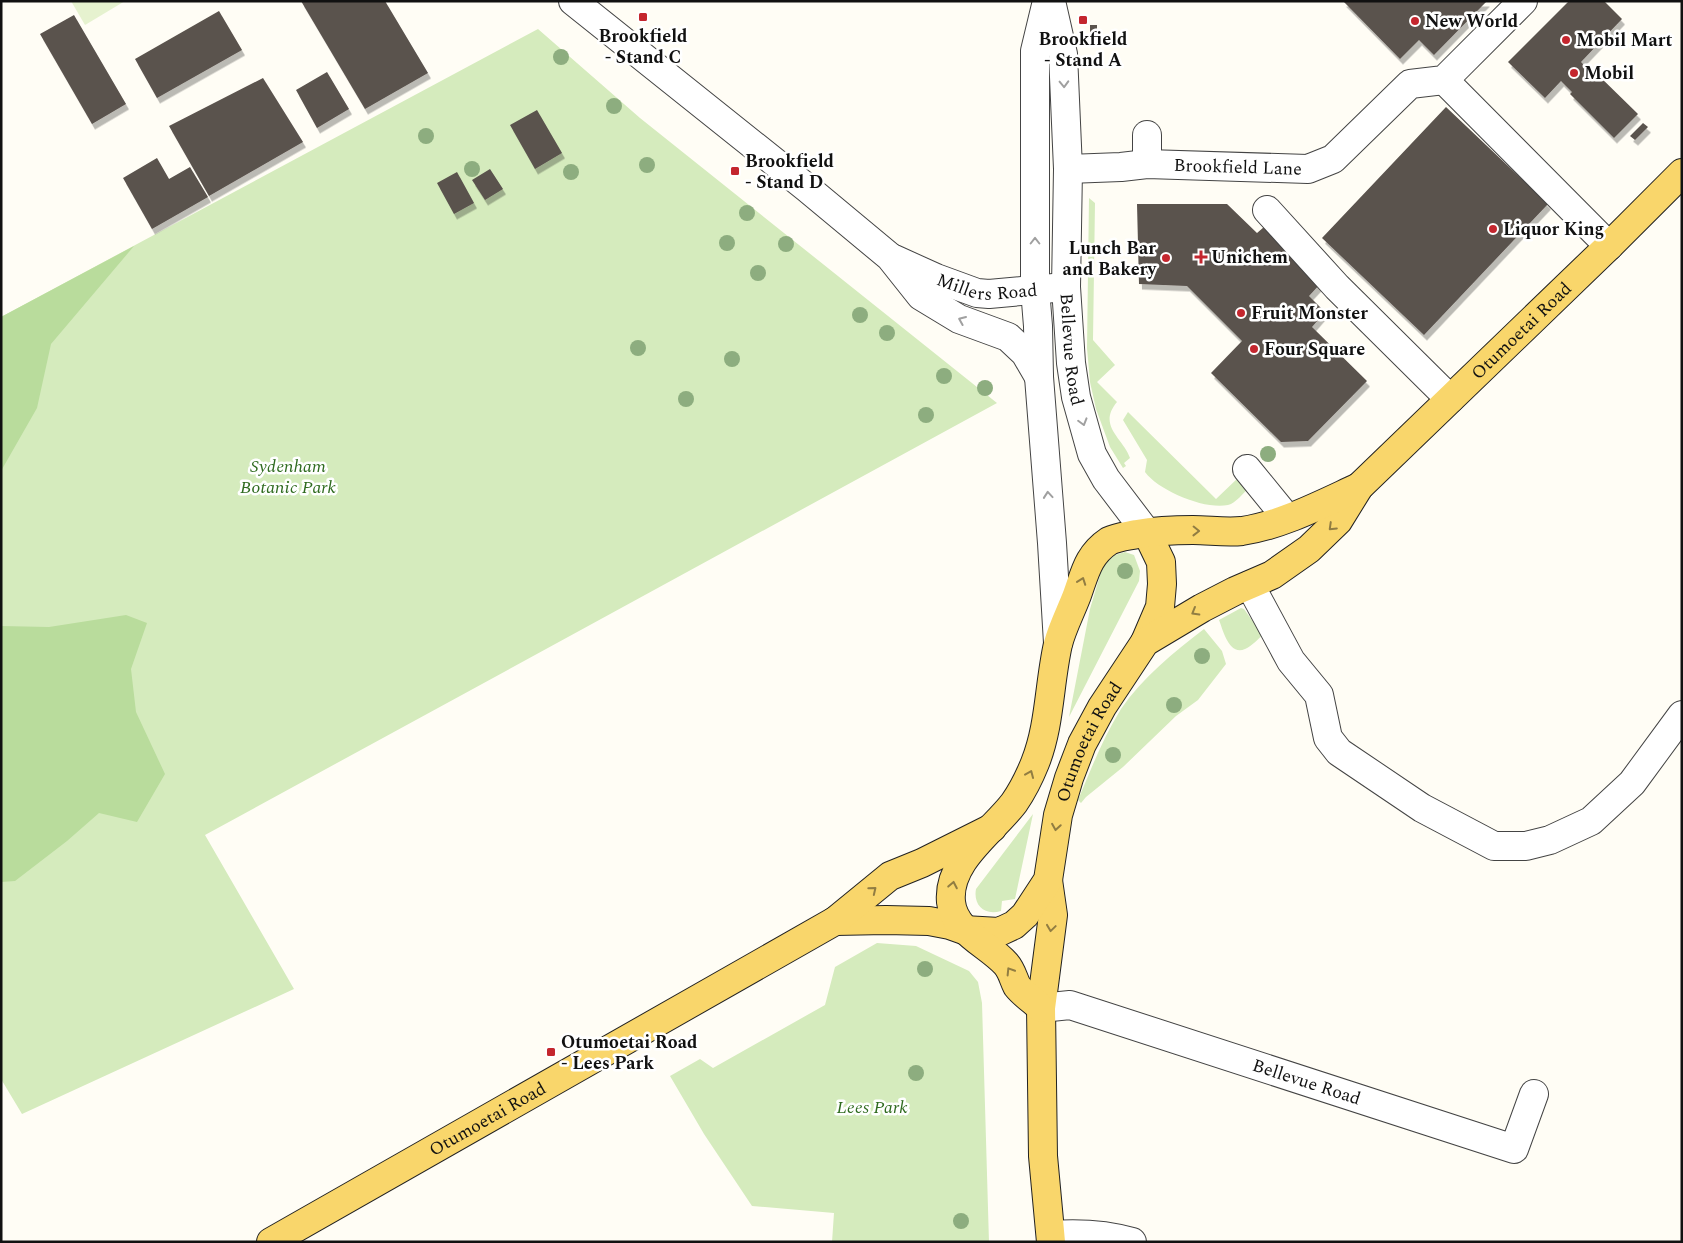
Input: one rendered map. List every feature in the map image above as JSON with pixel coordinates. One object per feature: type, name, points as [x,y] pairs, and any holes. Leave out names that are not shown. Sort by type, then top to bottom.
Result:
[{"type":"main road","name":"Otumoetai Road","points":[[835,921],[929,921],[950,924],[964,930],[999,932],[1014,926],[1025,915],[1048,880],[1058,815],[1082,744],[1102,707],[1145,642],[1196,611],[1272,575],[1309,549],[1338,521],[1359,487],[1682,173]]},
{"type":"main road","name":"Otumoetai Road","points":[[271,1242],[835,921],[890,876],[922,863],[992,828],[1025,787],[1036,761],[1045,731],[1058,643],[1088,562],[1098,549],[1112,540],[1147,533],[1192,530],[1240,531],[1276,523],[1359,487]]},
{"type":"main road","name":"Bellevue Road","points":[[1145,642],[1160,607],[1162,584],[1160,562],[1147,533]]},
{"type":"main road","points":[[992,828],[967,855],[955,875],[951,902],[953,912],[964,930],[992,950],[1006,964],[1012,972],[1017,986],[1041,1008]]},
{"type":"main road","points":[[1048,880],[1053,915],[1041,1008],[1043,1156],[1051,1238]]},
{"type":"street","name":"Millers Road","points":[[573,1],[807,188],[890,257],[921,296],[959,320],[1008,337],[1025,353],[1039,377]]},
{"type":"street","name":"Bellevue Road","points":[[1047,1],[1035,51],[1036,289],[1039,377],[1058,643]]},
{"type":"street","name":"Bellevue Road","points":[[1051,1],[1063,54],[1068,169],[1066,287],[1070,363],[1074,389],[1092,454],[1106,479],[1147,533]]},
{"type":"street","points":[[1523,1],[1444,80],[1609,246]]},
{"type":"street","name":"Brookfield Lane","points":[[1068,169],[1147,164],[1308,169],[1333,159],[1410,84],[1444,80]]},
{"type":"street","points":[[1147,135],[1147,164]]},
{"type":"street","points":[[1267,210],[1338,287],[1450,399]]},
{"type":"street","name":"Millers Road","points":[[890,257],[936,278],[977,293],[989,294],[1066,287],[1060,308],[1038,326],[1008,337]]},
{"type":"street","points":[[1247,469],[1287,518]]},
{"type":"street","points":[[1250,585],[1290,661],[1319,695],[1328,738],[1339,752],[1422,808],[1494,846],[1526,846],[1550,840],[1592,821],[1632,783],[1682,715]]},
{"type":"street","name":"Bellevue Road","points":[[1041,1008],[1070,1005],[1514,1149],[1534,1094]]},
{"type":"street","points":[[1051,1238],[1075,1233],[1116,1237],[1132,1242]]},
{"type":"green space","points":[[71,1],[125,1],[85,25]]},
{"type":"green space","name":"Sydenham Botanic Park","points":[[538,29],[640,118],[997,403],[205,835],[294,989],[22,1114],[1,1079],[1,317]]},
{"type":"green space","points":[[1089,198],[1095,203],[1093,340],[1115,365],[1097,382],[1117,402],[1112,410],[1110,425],[1130,458],[1124,463],[1126,466],[1123,468],[1110,447],[1096,409],[1090,382],[1087,348]]},
{"type":"green space","points":[[134,246],[51,344],[37,408],[1,471],[1,317]]},
{"type":"green space","points":[[1128,412],[1216,499],[1239,477],[1249,488],[1231,504],[1218,506],[1183,498],[1161,486],[1145,472],[1147,460],[1123,420]]},
{"type":"green space","points":[[1125,552],[1134,555],[1140,571],[1139,581],[1069,717],[1090,609],[1103,565],[1115,555]]},
{"type":"green space","points":[[1241,608],[1244,609],[1264,634],[1250,646],[1239,650],[1231,646],[1219,620]]},
{"type":"green space","points":[[126,615],[147,623],[131,669],[136,712],[165,774],[137,822],[99,813],[67,841],[15,881],[1,882],[1,626],[49,627]]},
{"type":"green space","points":[[1204,629],[1222,651],[1226,664],[1198,700],[1176,716],[1123,767],[1081,803],[1078,800],[1121,709],[1149,676],[1170,656]]},
{"type":"green space","points":[[1033,814],[1015,899],[1002,901],[1001,911],[990,912],[981,908],[976,900],[976,889]]},
{"type":"green space","name":"Lees Park","points":[[877,943],[916,946],[969,971],[978,982],[982,1003],[989,1242],[832,1242],[834,1213],[752,1206],[704,1134],[670,1076],[700,1059],[713,1068],[825,1005],[835,967]]},
{"type":"building","points":[[301,1],[385,1],[428,73],[365,109]]},
{"type":"building","name":"New World","points":[[1343,1],[1487,1],[1434,55],[1419,40],[1400,59]]},
{"type":"building","name":"Mobil Mart","points":[[1569,1],[1604,1],[1622,19],[1581,62],[1591,72],[1593,70],[1638,114],[1614,138],[1570,94],[1572,92],[1561,81],[1545,98],[1508,62]]},
{"type":"building","points":[[219,11],[242,50],[157,98],[135,59]]},
{"type":"building","points":[[74,15],[126,104],[92,124],[40,34]]},
{"type":"building","points":[[1090,25],[1097,25],[1097,41],[1090,39]]},
{"type":"building","points":[[327,72],[349,109],[317,128],[296,90]]},
{"type":"building","points":[[263,78],[303,142],[209,196],[169,126]]},
{"type":"building","points":[[1446,107],[1548,204],[1424,335],[1322,238]]},
{"type":"building","points":[[537,110],[562,153],[535,169],[510,125]]},
{"type":"building","points":[[1643,123],[1648,127],[1635,140],[1630,136]]},
{"type":"building","points":[[157,158],[169,179],[190,167],[208,197],[152,229],[123,178]]},
{"type":"building","points":[[490,169],[503,189],[485,200],[472,180]]},
{"type":"building","points":[[457,172],[474,203],[454,214],[437,183]]},
{"type":"building","points":[[1137,204],[1227,204],[1257,233],[1264,227],[1321,283],[1309,296],[1325,312],[1312,327],[1367,381],[1308,441],[1281,442],[1211,373],[1242,341],[1187,286],[1139,284]]},
{"type":"place","name":"Brookfield - Stand C","points":[[643,17]]},
{"type":"place","name":"Brookfield - Stand A","points":[[1083,20]]},
{"type":"place","name":"New World","points":[[1415,21]]},
{"type":"place","name":"Mobil Mart","points":[[1566,40]]},
{"type":"place","name":"Mobil","points":[[1574,73]]},
{"type":"place","name":"Brookfield - Stand D","points":[[735,171]]},
{"type":"place","name":"Liquor King","points":[[1493,229]]},
{"type":"place","name":"Unichem","points":[[1201,257]]},
{"type":"place","name":"Lunch Bar and Bakery","points":[[1166,258]]},
{"type":"place","name":"Fruit Monster","points":[[1241,313]]},
{"type":"place","name":"Four Square","points":[[1254,349]]},
{"type":"place","name":"Otumoetai Road - Lees Park","points":[[551,1052]]}]
